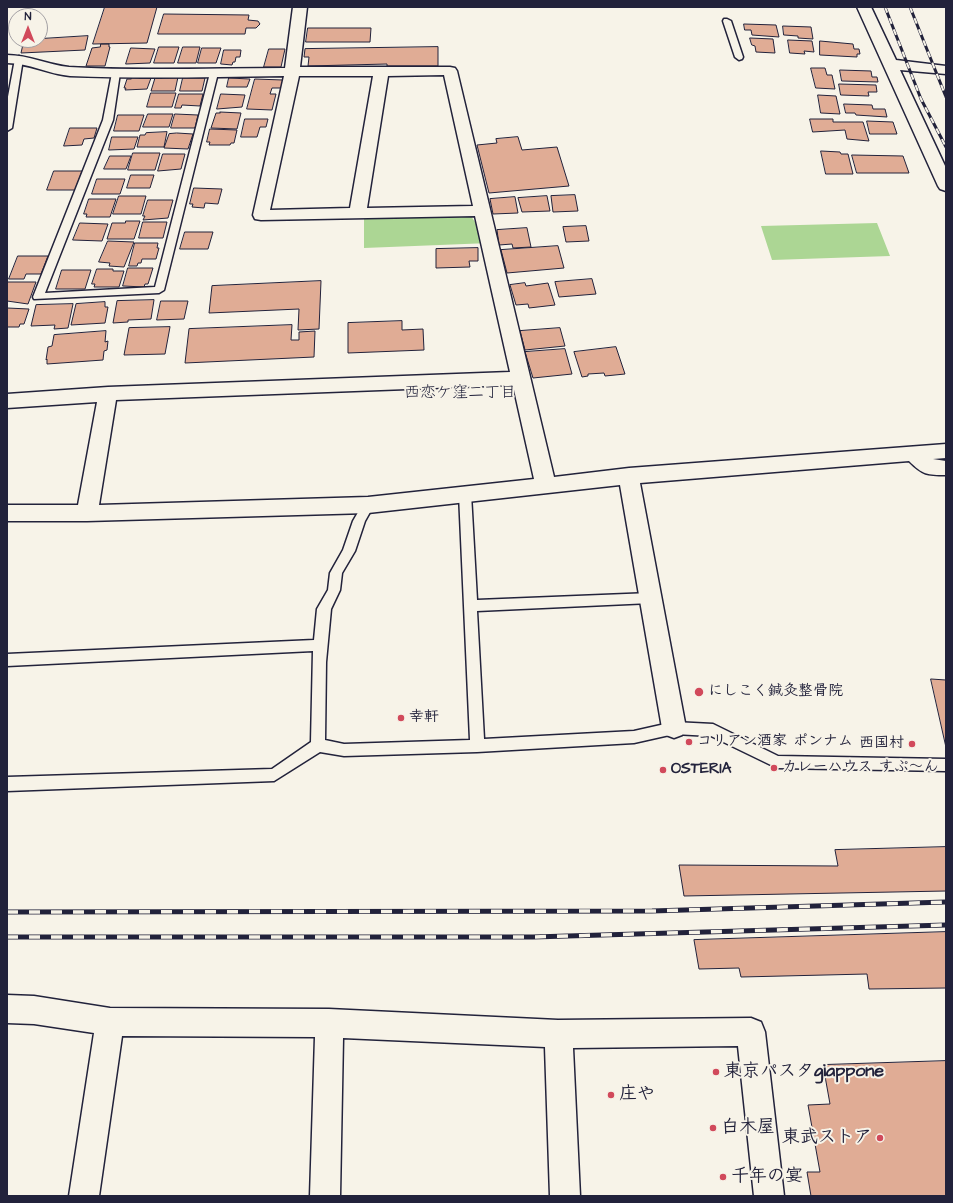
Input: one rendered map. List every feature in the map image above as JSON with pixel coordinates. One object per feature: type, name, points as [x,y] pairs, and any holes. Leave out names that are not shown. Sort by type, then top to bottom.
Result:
[{"type":"street","points":[[300,7],[292,72],[261,215],[482,211]]},
{"type":"street","points":[[864,7],[946,186]]},
{"type":"street","points":[[13,59],[66,71],[116,73],[450,71],[546,485]]},
{"type":"street","points":[[889,64],[946,70]]},
{"type":"street","points":[[358,213],[381,72]]},
{"type":"street","points":[[7,401],[108,394],[521,378]]},
{"type":"street","points":[[87,513],[108,394]]},
{"type":"street","points":[[7,513],[87,513],[368,505],[629,476],[946,451]]},
{"type":"street","points":[[914,454],[929,468],[946,468]]},
{"type":"street","points":[[629,476],[674,728]]},
{"type":"street","points":[[7,1009],[34,1010],[110,1022],[329,1023],[558,1034],[751,1032],[769,1196]]},
{"type":"street","points":[[84,1196],[110,1022]]},
{"type":"street","points":[[325,1196],[329,1023]]},
{"type":"street","points":[[558,1034],[565,1196]]},
{"type":"lane","points":[[727,21],[739,57]]},
{"type":"lane","points":[[7,128],[13,59]]},
{"type":"lane","points":[[116,73],[108,120],[38,297],[159,290],[214,73]]},
{"type":"lane","points":[[465,494],[477,746]]},
{"type":"lane","points":[[318,745],[320,645],[324,608],[334,590],[336,573],[349,551],[359,521],[368,505]]},
{"type":"lane","points":[[471,606],[651,598]]},
{"type":"lane","points":[[7,660],[320,645]]},
{"type":"lane","points":[[7,784],[274,775],[318,745],[344,750],[477,746],[634,737],[674,728],[713,730],[776,762],[946,765]]},
{"type":"green space","points":[[468,212],[490,243],[364,248],[364,213]]},
{"type":"green space","points":[[877,223],[890,256],[772,260],[761,226]]},
{"type":"building","points":[[105,7],[157,7],[147,43],[93,44]]},
{"type":"building","points":[[164,14],[249,15],[248,20],[258,21],[260,24],[256,28],[246,28],[245,34],[158,34]]},
{"type":"building","points":[[744,24],[776,25],[779,37],[752,35],[751,30],[745,30]]},
{"type":"building","points":[[783,26],[811,27],[813,39],[784,35]]},
{"type":"building","points":[[308,28],[371,28],[370,42],[306,42]]},
{"type":"building","points":[[88,36],[85,50],[21,53],[22,48],[48,48],[48,38]]},
{"type":"building","points":[[750,38],[773,39],[775,53],[756,52],[755,46],[752,45]]},
{"type":"building","points":[[788,40],[812,41],[814,52],[804,51],[805,54],[790,53]]},
{"type":"building","points":[[820,41],[853,44],[854,49],[859,49],[860,54],[857,54],[857,57],[820,55]]},
{"type":"building","points":[[101,44],[109,44],[110,47],[105,66],[86,66],[92,48],[100,47]]},
{"type":"building","points":[[159,47],[179,47],[174,63],[154,63]]},
{"type":"building","points":[[183,47],[200,47],[196,63],[178,63]]},
{"type":"building","points":[[438,47],[438,66],[387,66],[387,64],[308,66],[309,57],[304,57],[305,49]]},
{"type":"building","points":[[131,48],[155,49],[150,63],[126,64]]},
{"type":"building","points":[[202,48],[221,48],[216,63],[198,63]]},
{"type":"building","points":[[269,49],[285,49],[281,67],[264,67]]},
{"type":"building","points":[[224,50],[241,50],[240,57],[236,57],[235,62],[233,62],[232,65],[221,64]]},
{"type":"building","points":[[811,68],[825,68],[827,75],[832,75],[835,89],[816,88]]},
{"type":"building","points":[[840,70],[871,71],[872,77],[877,77],[878,82],[842,81]]},
{"type":"building","points":[[131,77],[151,78],[147,89],[125,90],[126,88],[124,88],[127,79],[131,79]]},
{"type":"building","points":[[178,77],[175,91],[151,91],[155,78]]},
{"type":"building","points":[[183,78],[205,78],[202,91],[180,91]]},
{"type":"building","points":[[229,78],[250,79],[247,87],[227,87]]},
{"type":"building","points":[[255,79],[283,80],[281,88],[272,88],[270,94],[276,94],[272,110],[247,109]]},
{"type":"building","points":[[839,84],[876,85],[877,92],[868,92],[869,96],[841,95]]},
{"type":"building","points":[[151,93],[176,93],[172,107],[147,107]]},
{"type":"building","points":[[179,94],[203,94],[200,106],[182,105],[181,108],[175,108]]},
{"type":"building","points":[[221,94],[245,95],[242,107],[217,109]]},
{"type":"building","points":[[818,95],[836,96],[840,114],[821,113]]},
{"type":"building","points":[[844,104],[872,105],[873,109],[885,109],[887,117],[846,113]]},
{"type":"building","points":[[216,113],[241,113],[237,129],[211,128]]},
{"type":"building","points":[[148,114],[173,114],[169,127],[143,127]]},
{"type":"building","points":[[175,114],[198,115],[195,128],[171,128]]},
{"type":"building","points":[[118,115],[144,115],[139,131],[114,131]]},
{"type":"building","points":[[245,119],[268,119],[266,127],[260,127],[257,137],[241,137]]},
{"type":"building","points":[[810,119],[833,119],[833,122],[863,122],[869,141],[847,139],[845,130],[813,132]]},
{"type":"building","points":[[867,121],[893,122],[897,134],[870,134]]},
{"type":"building","points":[[70,128],[97,128],[94,138],[84,139],[82,145],[64,146]]},
{"type":"building","points":[[210,129],[237,130],[234,143],[231,143],[230,145],[209,145],[210,142],[207,142]]},
{"type":"building","points":[[167,132],[164,147],[137,147],[140,135],[145,135],[146,133]]},
{"type":"building","points":[[169,134],[193,134],[188,149],[164,148]]},
{"type":"building","points":[[112,137],[138,137],[134,149],[109,150]]},
{"type":"building","points":[[518,137],[522,150],[557,147],[569,186],[489,193],[477,145],[497,143],[496,139]]},
{"type":"building","points":[[821,151],[848,154],[853,174],[826,174]]},
{"type":"building","points":[[133,153],[160,153],[155,170],[128,170]]},
{"type":"building","points":[[163,154],[185,154],[181,169],[158,171]]},
{"type":"building","points":[[852,155],[903,156],[909,173],[857,173]]},
{"type":"building","points":[[110,156],[131,156],[126,169],[104,169]]},
{"type":"building","points":[[54,171],[82,171],[75,190],[47,190]]},
{"type":"building","points":[[131,175],[154,175],[150,188],[127,188]]},
{"type":"building","points":[[97,179],[125,179],[120,194],[92,194]]},
{"type":"building","points":[[194,188],[222,189],[218,204],[205,203],[204,208],[192,207],[193,204],[190,204]]},
{"type":"building","points":[[575,195],[578,211],[553,212],[551,196]]},
{"type":"building","points":[[119,196],[146,196],[141,214],[113,214]]},
{"type":"building","points":[[547,196],[550,211],[522,212],[518,198]]},
{"type":"building","points":[[515,197],[518,213],[493,214],[490,199]]},
{"type":"building","points":[[89,199],[116,199],[110,217],[86,217],[87,214],[84,214]]},
{"type":"building","points":[[148,200],[173,200],[168,218],[143,220]]},
{"type":"building","points":[[126,221],[140,221],[134,239],[107,239],[112,223],[125,223]]},
{"type":"building","points":[[143,222],[167,222],[163,238],[139,238]]},
{"type":"building","points":[[80,223],[108,224],[102,241],[73,240]]},
{"type":"building","points":[[586,226],[589,241],[566,242],[563,227]]},
{"type":"building","points":[[527,228],[531,247],[513,248],[512,244],[499,245],[497,230]]},
{"type":"building","points":[[185,232],[213,232],[208,249],[180,249]]},
{"type":"building","points":[[108,241],[134,242],[124,267],[109,266],[110,263],[99,262]]},
{"type":"building","points":[[135,243],[158,243],[157,248],[159,248],[156,259],[142,259],[141,263],[138,263],[137,266],[129,266]]},
{"type":"building","points":[[558,246],[564,268],[507,273],[501,250]]},
{"type":"building","points":[[478,248],[478,261],[469,261],[470,267],[436,268],[436,249]]},
{"type":"building","points":[[18,256],[48,256],[41,274],[26,274],[24,279],[9,279]]},
{"type":"building","points":[[128,268],[153,268],[148,284],[145,284],[144,287],[123,286]]},
{"type":"building","points":[[97,269],[124,271],[119,287],[94,287],[95,284],[92,284]]},
{"type":"building","points":[[62,270],[91,270],[85,289],[56,289]]},
{"type":"building","points":[[592,279],[596,294],[559,297],[555,282]]},
{"type":"building","points":[[321,281],[319,329],[298,330],[299,309],[209,313],[212,286]]},
{"type":"building","points":[[7,282],[36,282],[28,304],[7,301]]},
{"type":"building","points":[[525,283],[526,286],[548,283],[555,305],[529,308],[528,304],[516,305],[510,285]]},
{"type":"building","points":[[154,300],[151,319],[128,320],[128,322],[113,323],[117,301]]},
{"type":"building","points":[[161,301],[188,301],[184,319],[157,320]]},
{"type":"building","points":[[105,302],[105,307],[108,307],[105,323],[71,325],[76,304]]},
{"type":"building","points":[[73,304],[68,328],[54,329],[55,325],[31,326],[36,305]]},
{"type":"building","points":[[7,308],[29,309],[24,324],[20,324],[19,327],[7,327]]},
{"type":"building","points":[[402,321],[402,330],[423,329],[424,350],[348,353],[348,323]]},
{"type":"building","points":[[292,325],[291,340],[299,340],[299,332],[315,331],[314,357],[185,363],[189,329]]},
{"type":"building","points":[[170,327],[165,354],[124,355],[129,328]]},
{"type":"building","points":[[560,328],[565,346],[525,350],[520,331]]},
{"type":"building","points":[[106,331],[105,342],[108,341],[107,350],[104,351],[103,360],[47,364],[47,359],[46,360],[48,347],[52,346],[54,335]]},
{"type":"building","points":[[616,347],[625,374],[605,376],[604,373],[588,374],[588,376],[582,377],[574,352]]},
{"type":"building","points":[[565,349],[572,374],[533,378],[525,352]]},
{"type":"building","points":[[931,679],[946,680],[946,747]]},
{"type":"building","points":[[946,847],[946,891],[684,896],[679,865],[838,866],[835,850]]},
{"type":"building","points":[[946,932],[946,988],[869,989],[867,974],[741,977],[739,968],[699,969],[694,940]]},
{"type":"building","name":"東武ストア","points":[[946,1061],[946,1196],[811,1196],[807,1172],[820,1172],[808,1105],[830,1104],[823,1065]]},
{"type":"railway","points":[[885,7],[921,99],[946,147]]},
{"type":"railway","points":[[910,7],[946,97]]},
{"type":"railway","points":[[7,912],[652,911],[946,902]]},
{"type":"railway","points":[[7,937],[533,937],[946,925]]},
{"type":"place","name":"にしこく鍼灸整骨院","points":[[699,692]]},
{"type":"place","name":"幸軒","points":[[401,718]]},
{"type":"place","name":"コリアン酒家 ポンナム","points":[[689,742]]},
{"type":"place","name":"西国村","points":[[912,744]]},
{"type":"place","name":"カレーハウス すぷ〜ん","points":[[774,768]]},
{"type":"place","name":"OSTERIA","points":[[663,770]]},
{"type":"place","name":"東京パスタgiappone","points":[[716,1072]]},
{"type":"place","name":"庄や","points":[[611,1095]]},
{"type":"place","name":"白木屋","points":[[713,1128]]},
{"type":"place","name":"東武ストア","points":[[880,1138]]},
{"type":"place","name":"千年の宴","points":[[723,1177]]},
{"type":"district","name":"西恋ケ窪二丁目","points":[[460,394]]}]
